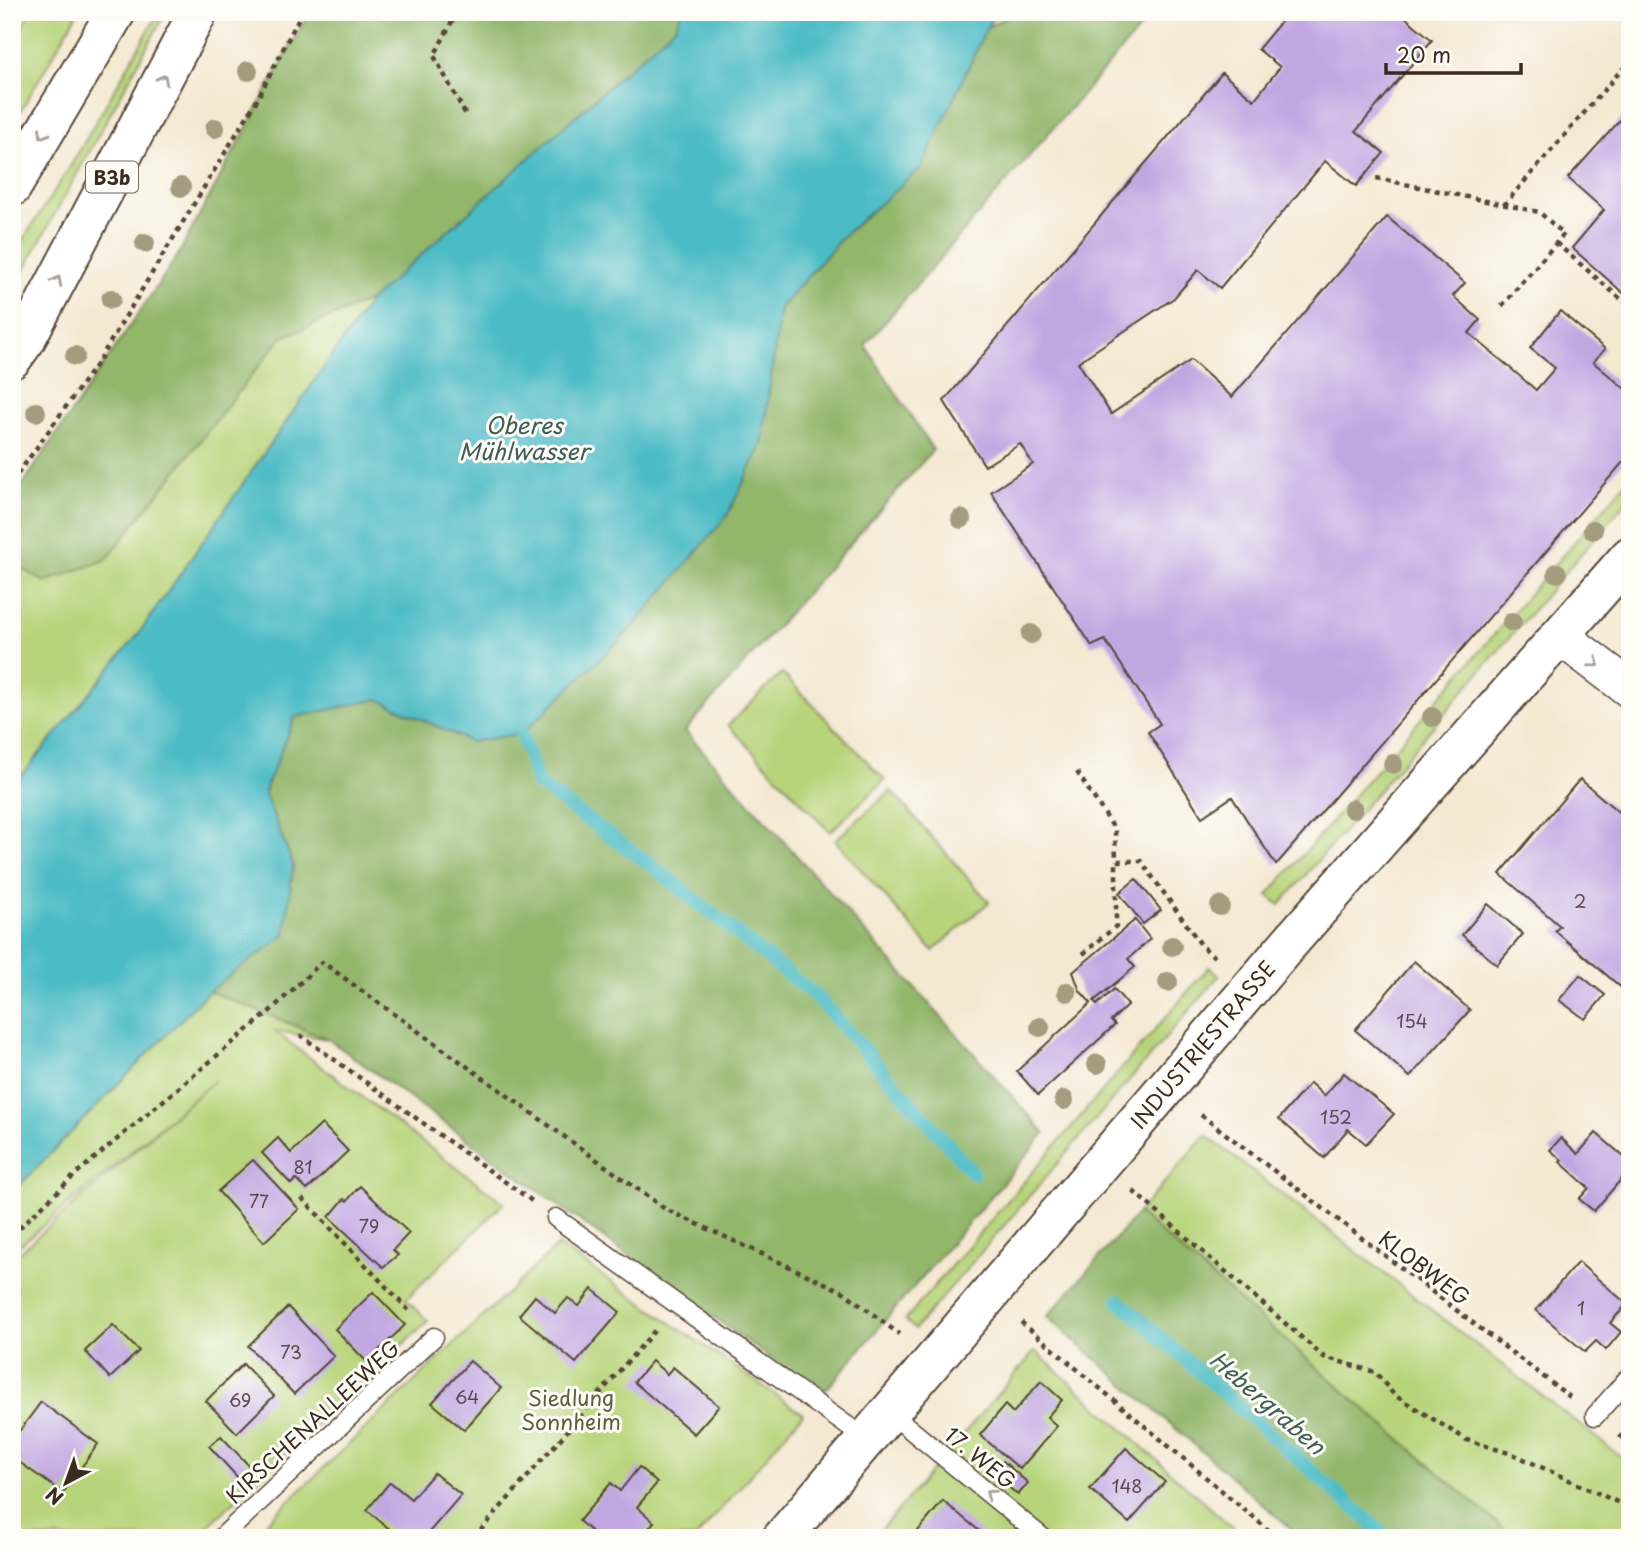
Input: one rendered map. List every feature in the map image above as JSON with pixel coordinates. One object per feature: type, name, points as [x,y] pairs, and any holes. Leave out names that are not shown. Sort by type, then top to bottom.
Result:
[{"type":"street","points":[[12,187],[116,12]]},
{"type":"street","name":"B3b","points":[[12,359],[25,341],[198,12]]},
{"type":"street","name":"INDUSTRIESTRASSE","points":[[782,1538],[1251,988],[1630,556]]},
{"type":"street","points":[[1560,636],[1630,689]]},
{"type":"lane","name":"17. WEG","points":[[556,1218],[677,1304],[878,1425],[1043,1538]]},
{"type":"lane","name":"KIRSCHENALLEEWEG","points":[[221,1538],[434,1337]]},
{"type":"lane","points":[[1595,1416],[1630,1376]]},
{"type":"path","points":[[12,17],[15,12]]},
{"type":"path","points":[[12,482],[99,362],[257,100],[302,12]]},
{"type":"path","points":[[457,12],[434,56],[466,115]]},
{"type":"path","points":[[1504,205],[1623,68]]},
{"type":"path","points":[[1376,178],[1539,212],[1564,234],[1500,308]]},
{"type":"path","points":[[1556,243],[1630,307]]},
{"type":"path","points":[[1077,772],[1115,830],[1116,926],[1083,954]]},
{"type":"path","points":[[1116,861],[1141,861],[1202,946],[1251,988]]},
{"type":"path","points":[[12,1235],[78,1172],[268,1013],[322,962],[665,1209],[844,1292],[933,1360]]},
{"type":"path","points":[[300,1035],[556,1218]]},
{"type":"path","name":"KLOBWEG","points":[[1201,1115],[1630,1443]]},
{"type":"path","points":[[1133,1191],[1324,1357],[1375,1373],[1394,1395],[1468,1440],[1515,1455],[1630,1508]]},
{"type":"path","points":[[302,1198],[434,1337]]},
{"type":"path","points":[[989,1294],[1278,1538]]},
{"type":"path","points":[[474,1538],[677,1304]]},
{"type":"green space","points":[[30,12],[78,12],[12,126],[12,45]]},
{"type":"green space","points":[[159,12],[166,12],[12,292],[12,257],[73,162]]},
{"type":"green space","points":[[309,12],[681,12],[676,26],[371,300],[281,338],[106,560],[45,582],[12,563],[12,500],[178,255]]},
{"type":"green space","points":[[1015,12],[1154,12],[865,345],[933,450],[685,731],[1045,1133],[826,1390],[791,1373],[328,1039],[209,991],[285,934],[293,865],[264,792],[295,717],[378,699],[471,742],[762,445],[780,308],[845,234],[921,168],[987,27]]},
{"type":"green space","points":[[371,300],[137,636],[12,787],[12,563],[45,582],[106,560],[281,338]]},
{"type":"green space","points":[[1630,478],[1630,497],[1280,905],[1268,895]]},
{"type":"green space","points":[[782,673],[885,780],[830,832],[728,725]]},
{"type":"green space","points":[[891,791],[989,902],[933,951],[835,840]]},
{"type":"green space","points":[[1209,967],[1219,976],[915,1329],[905,1320]]},
{"type":"green space","points":[[209,991],[328,1039],[274,1031],[504,1203],[406,1299],[428,1321],[195,1538],[12,1538],[12,1259],[215,1080],[12,1252],[12,1193]]},
{"type":"green space","points":[[1206,1135],[1630,1464],[1630,1538],[1514,1538],[1138,1213]]},
{"type":"green space","points":[[1138,1213],[1514,1538],[1302,1538],[1047,1317]]},
{"type":"green space","name":"Siedlung Sonnheim","points":[[558,1245],[803,1414],[696,1538],[250,1538]]},
{"type":"green space","points":[[1035,1351],[1244,1538],[874,1538]]},
{"type":"water","name":"Oberes Mühlwasser","points":[[681,12],[997,12],[987,27],[921,168],[845,234],[780,308],[762,445],[727,516],[632,628],[523,733],[471,742],[378,699],[295,717],[264,792],[293,865],[285,935],[209,991],[12,1193],[12,787],[137,636],[371,300],[676,26]]},
{"type":"building","points":[[1289,12],[1399,12],[1432,40],[1356,131],[1384,153],[1356,186],[1325,161],[1220,288],[1198,270],[1174,298],[1078,362],[1111,414],[1191,360],[1232,397],[1387,217],[1465,283],[1453,296],[1480,320],[1469,333],[1536,390],[1555,368],[1530,348],[1560,311],[1605,349],[1593,362],[1630,393],[1630,454],[1276,865],[1232,797],[1202,817],[1148,732],[1160,724],[1105,640],[1092,646],[991,492],[1033,464],[1020,444],[985,466],[944,401],[1222,73],[1254,100],[1280,67],[1258,49]]},
{"type":"building","points":[[1630,109],[1630,299],[1572,248],[1604,210],[1568,178]]},
{"type":"building","points":[[1580,779],[1630,822],[1630,981],[1623,989],[1555,931],[1560,926],[1500,874]]},
{"type":"building","points":[[1136,879],[1161,910],[1143,924],[1119,893]]},
{"type":"building","points":[[1488,904],[1523,934],[1497,965],[1462,935]]},
{"type":"building","points":[[1135,920],[1150,939],[1128,959],[1135,967],[1094,1001],[1097,1005],[1114,989],[1128,1005],[1111,1021],[1115,1025],[1038,1095],[1017,1071],[1091,1003],[1080,991],[1073,972]]},
{"type":"building","points":[[1414,961],[1470,1010],[1410,1077],[1355,1030]]},
{"type":"building","points":[[1580,975],[1605,995],[1585,1019],[1559,1000]]},
{"type":"building","points":[[1344,1073],[1394,1114],[1366,1144],[1348,1129],[1324,1158],[1279,1119],[1310,1083],[1324,1096]]},
{"type":"building","points":[[322,1124],[348,1151],[307,1190],[296,1179],[291,1184],[262,1153],[278,1138],[291,1153]]},
{"type":"building","points":[[1596,1133],[1630,1162],[1630,1169],[1594,1211],[1579,1199],[1589,1188],[1550,1150],[1561,1138],[1578,1154]]},
{"type":"building","points":[[253,1160],[299,1209],[264,1242],[218,1191]]},
{"type":"building","points":[[360,1186],[409,1233],[393,1250],[398,1255],[383,1267],[329,1217],[344,1199],[347,1201]]},
{"type":"building","points":[[1578,1262],[1627,1304],[1610,1323],[1621,1332],[1606,1350],[1596,1341],[1585,1352],[1536,1310]]},
{"type":"building","points":[[592,1289],[620,1312],[576,1363],[519,1315],[535,1296],[555,1313],[568,1298],[579,1306]]},
{"type":"building","points":[[373,1292],[405,1325],[367,1362],[335,1329]]},
{"type":"building","points":[[288,1307],[334,1356],[294,1394],[248,1346]]},
{"type":"building","points":[[113,1325],[139,1351],[110,1378],[85,1351]]},
{"type":"building","points":[[470,1361],[501,1388],[464,1430],[432,1403]]},
{"type":"building","points":[[652,1361],[667,1374],[673,1367],[719,1406],[694,1434],[634,1382]]},
{"type":"building","points":[[243,1364],[274,1396],[237,1433],[206,1401]]},
{"type":"building","points":[[1041,1381],[1062,1400],[1047,1417],[1057,1426],[1020,1469],[980,1435],[1005,1405],[1013,1413]]},
{"type":"building","points":[[41,1402],[98,1444],[63,1493],[12,1457],[12,1441]]},
{"type":"building","points":[[221,1436],[252,1469],[240,1480],[209,1446]]},
{"type":"building","points":[[1126,1448],[1165,1482],[1129,1523],[1090,1489]]},
{"type":"building","points":[[1003,1461],[1028,1483],[1018,1495],[993,1474]]},
{"type":"building","points":[[639,1467],[657,1483],[637,1507],[654,1522],[641,1538],[599,1538],[579,1521],[611,1483],[620,1491]]},
{"type":"building","points":[[434,1473],[461,1495],[424,1538],[400,1538],[367,1510],[390,1482],[411,1499]]},
{"type":"building","points":[[943,1501],[983,1534],[980,1538],[912,1538]]},
{"type":"waterway","points":[[516,717],[538,784],[655,868],[817,997],[973,1173]]},
{"type":"waterway","name":"Hebergraben","points":[[1119,1301],[1388,1538]]}]
